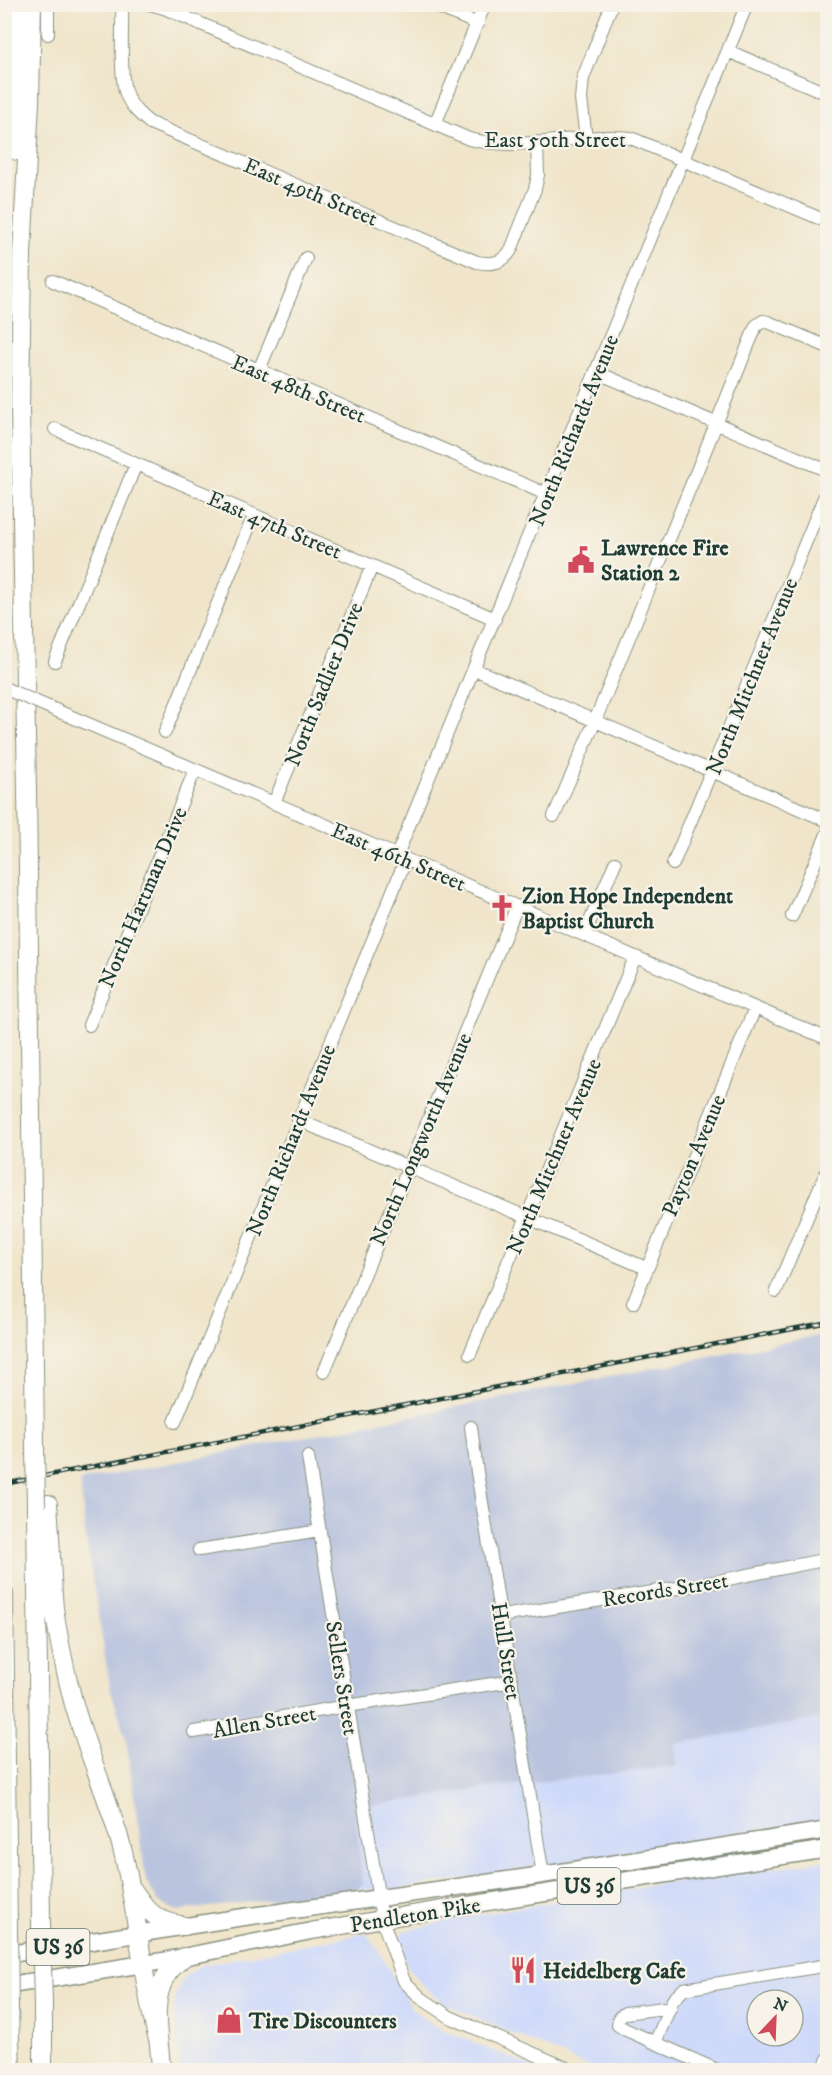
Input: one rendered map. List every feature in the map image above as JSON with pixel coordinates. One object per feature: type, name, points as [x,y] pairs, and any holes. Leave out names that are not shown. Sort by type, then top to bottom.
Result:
[{"type":"highway","points":[[15,4],[16,150],[22,254]]},
{"type":"highway","points":[[32,4],[30,102],[22,254],[20,410],[34,1316],[42,1505],[43,2070]]},
{"type":"highway","points":[[42,1505],[54,1608],[64,1666],[78,1722],[116,1828],[130,1886],[142,1964],[158,2040]]},
{"type":"highway","points":[[4,1594],[11,2070]]},
{"type":"highway","points":[[130,1886],[148,1911],[158,1920],[185,1926]]},
{"type":"highway","points":[[160,2070],[159,1992],[171,1969],[184,1957]]},
{"type":"main road","name":"Pendleton Pike","points":[[4,1955],[828,1830]]},
{"type":"main road","name":"Pendleton Pike","points":[[4,1986],[184,1957],[382,1919],[828,1850]]},
{"type":"street","points":[[48,4],[48,33]]},
{"type":"street","name":"East 49th Street","points":[[122,4],[124,80],[131,104],[142,117],[161,128],[477,262],[487,264],[498,262],[510,251],[534,192],[538,175],[537,142]]},
{"type":"street","name":"East 50th Street","points":[[149,4],[164,8],[462,136],[485,143],[505,144],[615,136],[631,138],[828,222]]},
{"type":"street","points":[[431,4],[478,24]]},
{"type":"street","points":[[435,124],[485,4]]},
{"type":"street","points":[[585,138],[581,99],[583,78],[612,4]]},
{"type":"street","name":"North Richardt Avenue","points":[[175,1422],[298,1120],[474,669],[747,4]]},
{"type":"street","points":[[728,51],[828,94]]},
{"type":"street","points":[[259,370],[306,258]]},
{"type":"street","name":"East 48th Street","points":[[53,281],[546,494]]},
{"type":"street","points":[[554,816],[758,322],[768,322],[828,347]]},
{"type":"street","points":[[596,372],[828,471]]},
{"type":"street","name":"East 47th Street","points":[[55,429],[495,619]]},
{"type":"street","points":[[56,661],[136,464]]},
{"type":"street","name":"North Mitchner Avenue","points":[[673,864],[828,488]]},
{"type":"street","points":[[165,732],[254,515]]},
{"type":"street","name":"North Sadlier Drive","points":[[274,803],[372,566]]},
{"type":"street","points":[[474,669],[828,821]]},
{"type":"street","name":"East 46th Street","points":[[4,688],[828,1039]]},
{"type":"street","name":"North Hartman Drive","points":[[88,1025],[195,770]]},
{"type":"street","points":[[792,916],[828,832]]},
{"type":"street","points":[[584,935],[615,863]]},
{"type":"street","name":"North Longworth Avenue","points":[[324,1372],[517,906]]},
{"type":"street","name":"North Mitchner Avenue","points":[[470,1354],[635,957]]},
{"type":"street","name":"Payton Avenue","points":[[633,1303],[755,1008]]},
{"type":"street","points":[[298,1120],[646,1268]]},
{"type":"street","points":[[776,1291],[828,1168]]},
{"type":"street","name":"Hull Street","points":[[471,1427],[543,1875]]},
{"type":"street","name":"Sellers Street","points":[[308,1457],[382,1919],[404,1981],[421,1998],[450,2017],[571,2070]]},
{"type":"street","points":[[199,1550],[320,1531]]},
{"type":"street","name":"Records Street","points":[[501,1616],[703,1584],[828,1559]]},
{"type":"street","name":"Allen Street","points":[[194,1732],[512,1681]]},
{"type":"street","points":[[655,2043],[679,1992],[690,1986],[828,1965]]},
{"type":"street","points":[[671,2007],[628,2012],[621,2016],[618,2022],[622,2028],[717,2070]]},
{"type":"street","points":[[823,2070],[828,2059]]},
{"type":"shaded area","points":[[827,1334],[827,1717],[675,1744],[677,1766],[479,1789],[355,1808],[363,1883],[358,1889],[177,1911],[159,1903],[146,1881],[126,1739],[110,1687],[85,1533],[80,1481]]},
{"type":"shaded area","points":[[827,1717],[827,1823],[383,1891],[358,1889],[363,1882],[355,1808],[479,1789],[676,1766],[675,1744]]},
{"type":"shaded area","points":[[827,1860],[827,2070],[596,2070],[443,2003],[421,1984],[407,1966],[399,1943],[401,1932],[463,1917],[665,1883]]},
{"type":"shaded area","points":[[365,1933],[375,1944],[411,2008],[434,2026],[539,2070],[178,2070],[180,2060],[174,2012],[176,1993],[184,1977],[201,1965]]},
{"type":"railway","points":[[4,1484],[828,1322]]},
{"type":"place","name":"Lawrence Fire Station 2","points":[[581,560]]},
{"type":"place","name":"Zion Hope Independent Baptist Church","points":[[502,908]]},
{"type":"place","name":"Heidelberg Cafe","points":[[523,1970]]},
{"type":"place","name":"Tire Discounters","points":[[229,2020]]}]
